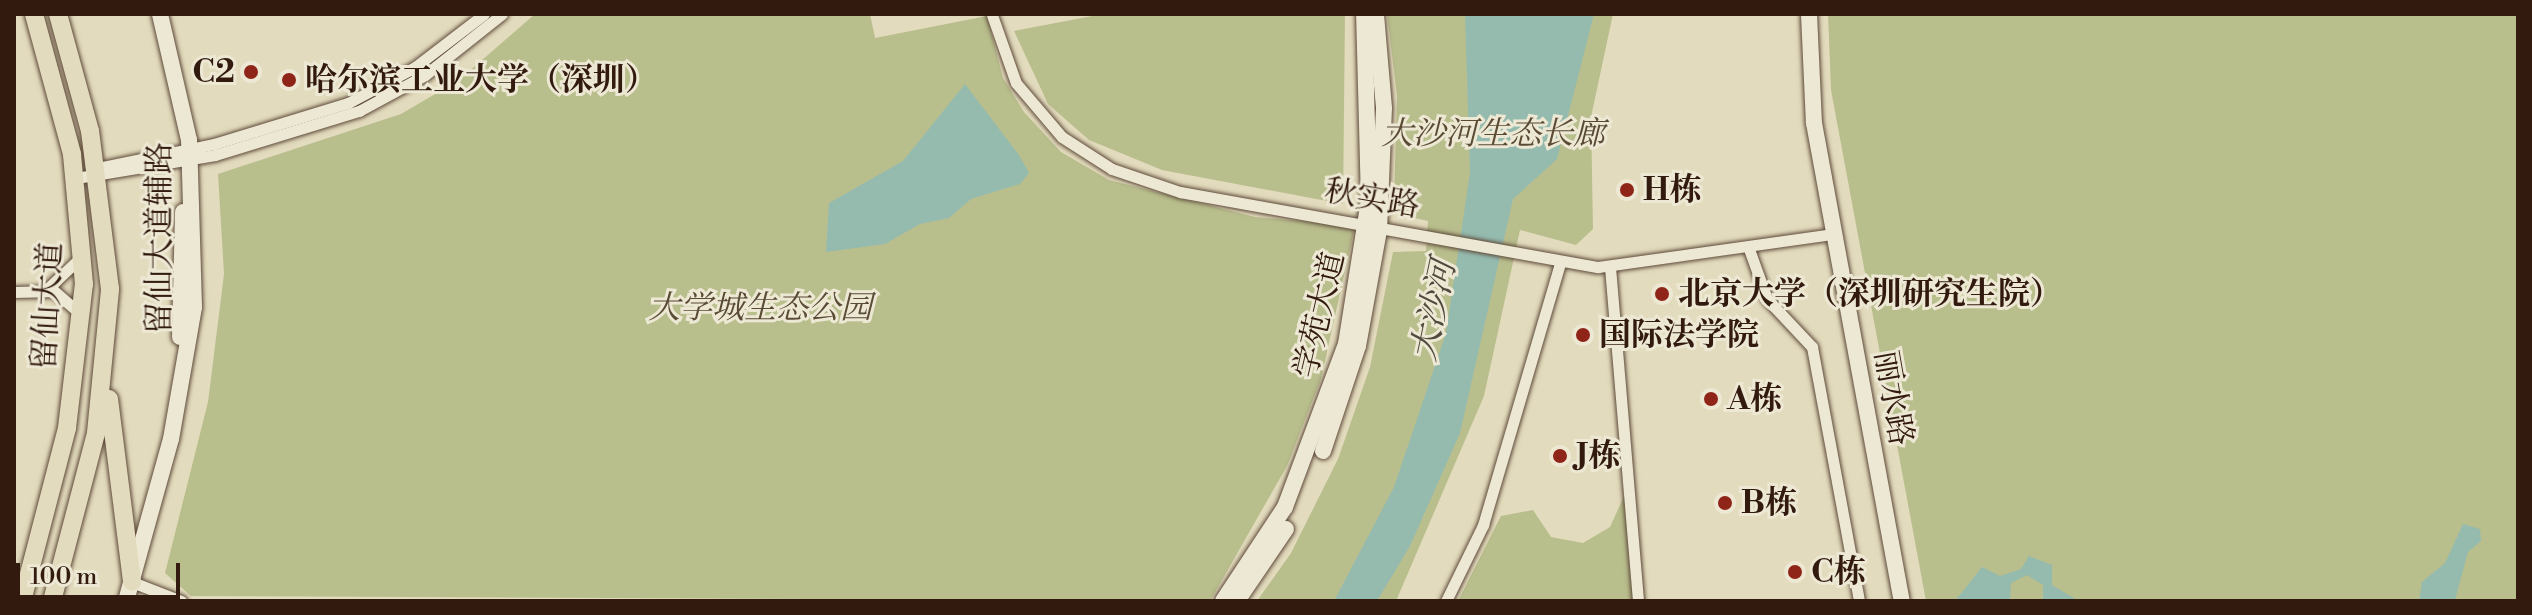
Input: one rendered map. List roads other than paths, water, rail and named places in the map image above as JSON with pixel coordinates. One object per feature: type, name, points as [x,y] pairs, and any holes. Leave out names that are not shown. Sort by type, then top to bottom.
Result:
[{"type":"main road","name":"留仙大道","points":[[22,601],[67,428],[83,318],[84,252],[76,178],[34,14]]},
{"type":"main road","name":"留仙大道","points":[[52,601],[90,462],[106,364],[109,252],[97,173],[58,14]]},
{"type":"main road","name":"留仙大道辅路","points":[[115,601],[179,341],[186,156],[151,14]]},
{"type":"main road","name":"留仙大道辅路","points":[[126,601],[189,352],[186,156],[160,14]]},
{"type":"main road","name":"学苑大道","points":[[1223,601],[1272,532],[1325,417],[1355,307],[1373,226],[1372,123],[1364,14]]},
{"type":"main road","name":"学苑大道","points":[[1237,601],[1291,521],[1332,428],[1364,321],[1384,108],[1376,14]]},
{"type":"main road","name":"丽水路","points":[[1801,14],[1800,86],[1891,601]]},
{"type":"main road","name":"丽水路","points":[[1809,14],[1814,123],[1902,601]]},
{"type":"main road","points":[[106,364],[126,564],[132,582]]},
{"type":"street","points":[[186,156],[369,94],[484,14]]},
{"type":"street","points":[[76,178],[186,156],[376,104],[502,14]]},
{"type":"street","name":"秋实路","points":[[992,15],[1016,83],[1086,155],[1180,192],[1433,237],[1560,264],[1610,267],[1749,249],[1825,235]]},
{"type":"street","points":[[1749,249],[1767,299],[1812,347],[1859,601]]},
{"type":"street","points":[[14,292],[46,290],[66,278],[84,252]]},
{"type":"street","points":[[1446,601],[1483,525],[1560,264]]},
{"type":"street","points":[[1610,267],[1638,601]]},
{"type":"street","points":[[46,290],[83,318]]},
{"type":"street","points":[[132,582],[181,601]]},
{"type":"water","points":[[1465,14],[1594,14],[1557,159],[1513,199],[1460,433],[1410,546],[1377,601],[1334,601],[1394,487],[1446,333],[1470,173]]},
{"type":"water","points":[[965,84],[1029,173],[1020,184],[971,199],[949,218],[920,224],[885,244],[826,252],[829,203],[903,161]]},
{"type":"water","points":[[2463,524],[2480,529],[2481,541],[2468,552],[2455,600],[2419,601],[2422,582],[2445,563]]},
{"type":"water","points":[[2029,556],[2052,565],[2052,585],[2079,601],[2043,601],[2043,585],[2027,575],[2011,583],[2010,601],[1955,601],[1982,567],[2000,576],[2021,569]]},
{"type":"place","name":"C2","points":[[251,72]]},
{"type":"place","name":"哈尔滨工业大学（深圳）","points":[[289,80]]},
{"type":"place","name":"H栋","points":[[1627,190]]},
{"type":"place","name":"北京大学（深圳研究生院）","points":[[1662,294]]},
{"type":"place","name":"国际法学院","points":[[1583,335]]},
{"type":"place","name":"A栋","points":[[1711,399]]},
{"type":"place","name":"J栋","points":[[1560,456]]},
{"type":"place","name":"B栋","points":[[1725,503]]},
{"type":"place","name":"C栋","points":[[1795,572]]},
{"type":"park label","name":"大沙河生态长廊","points":[[1493,134]]},
{"type":"park label","name":"大学城生态公园","points":[[760,308]]},
{"type":"water label","name":"大沙河","points":[[1435,311]]}]
